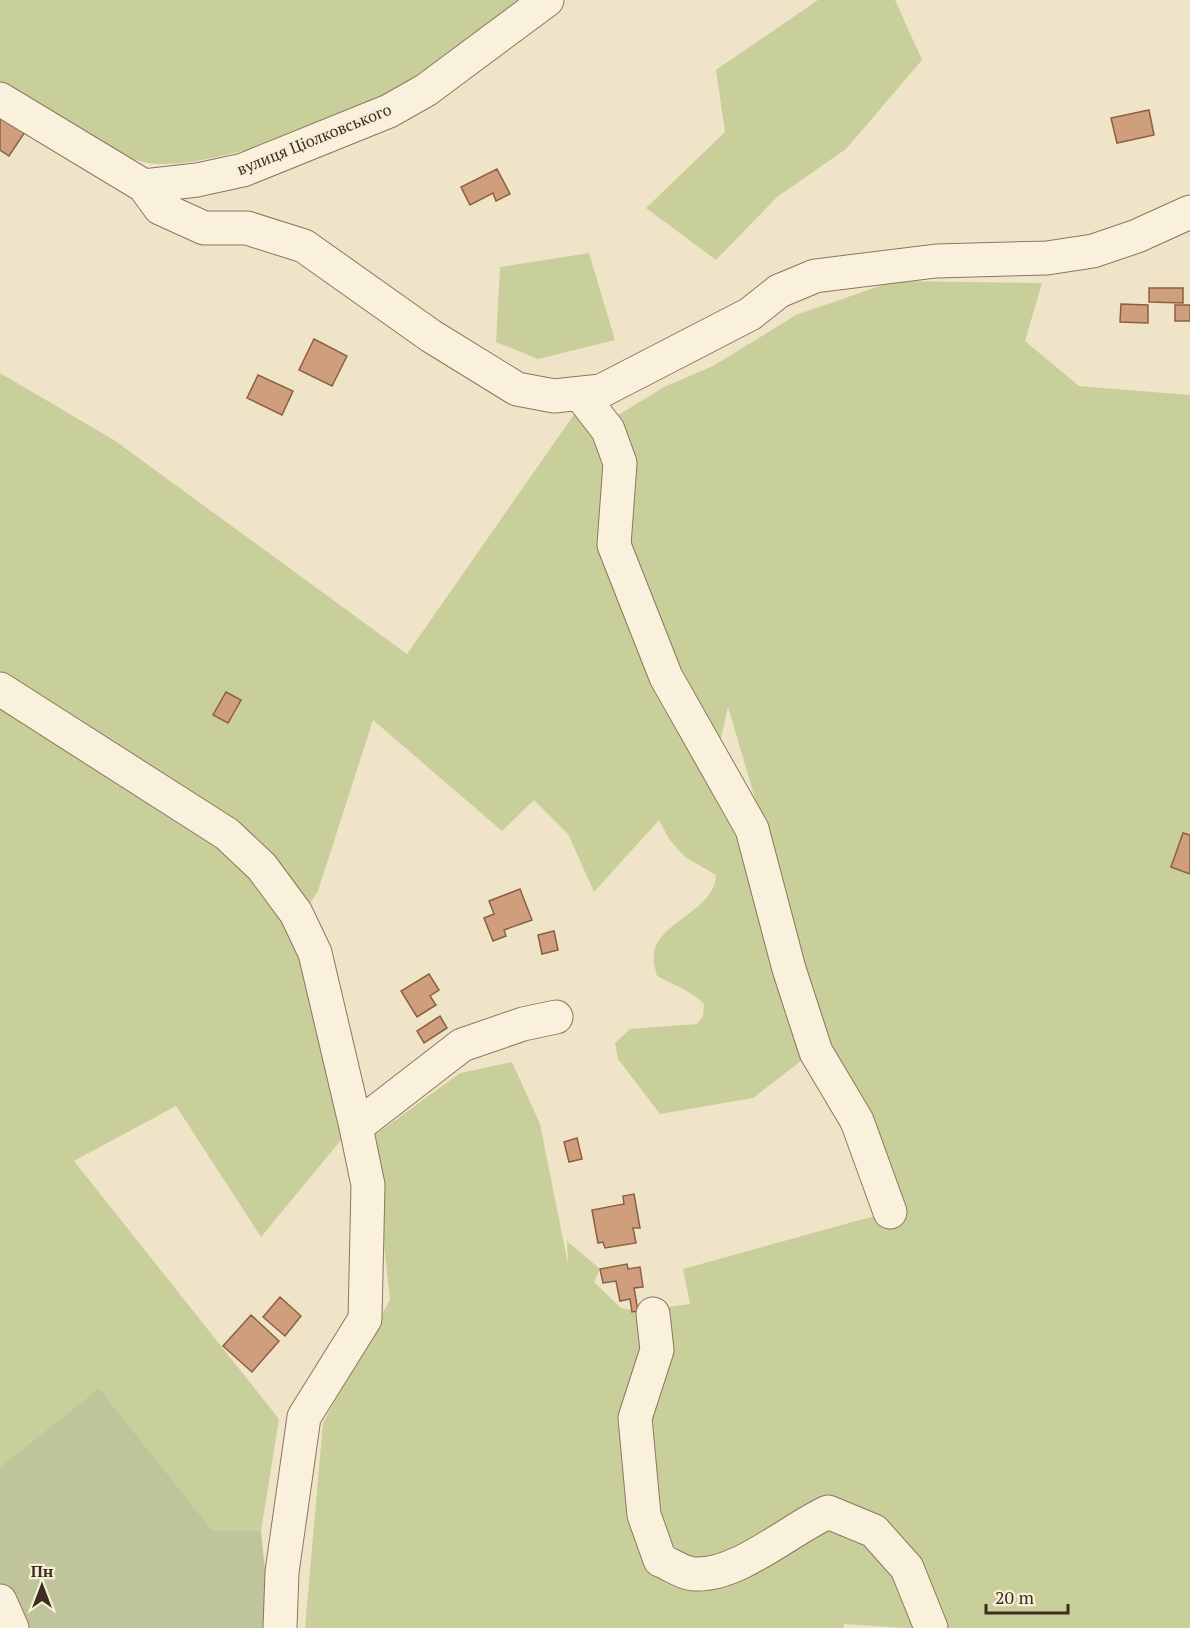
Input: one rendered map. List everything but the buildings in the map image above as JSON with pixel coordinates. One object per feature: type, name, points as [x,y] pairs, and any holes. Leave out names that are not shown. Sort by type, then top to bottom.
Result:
[{"type":"street","name":"вулиця Ціолковського","points":[[144,186],[243,170],[389,111],[426,90],[547,0]]},
{"type":"street","points":[[0,99],[144,186],[160,208],[204,228],[247,228],[304,246],[431,336],[517,389],[554,396],[601,392],[750,314],[779,291],[815,276],[936,261],[1047,258],[1082,252],[1137,236],[1190,212]]},
{"type":"street","points":[[580,394],[608,430],[620,463],[614,545],[666,677],[752,829],[789,969],[816,1052],[857,1121],[890,1212]]},
{"type":"street","points":[[0,689],[226,834],[262,867],[296,913],[315,953],[368,1185],[365,1319],[304,1417],[282,1572],[279,1628]]},
{"type":"street","points":[[356,1127],[462,1045],[523,1024],[556,1017]]},
{"type":"street","points":[[653,1314],[657,1350],[635,1418],[644,1515],[660,1560],[694,1574],[737,1566],[802,1524],[828,1512],[874,1531],[894,1553],[906,1568],[931,1628]]},
{"type":"street","points":[[0,1601],[12,1628]]},
{"type":"green space","points":[[0,0],[530,0],[440,65],[383,99],[332,121],[267,144],[201,160],[172,164],[148,163],[113,151],[0,84]]},
{"type":"green space","points":[[818,0],[895,0],[922,60],[846,149],[777,197],[716,260],[646,208],[725,132],[716,70]]},
{"type":"green space","points":[[589,253],[615,340],[538,359],[496,342],[500,267]]},
{"type":"green space","points":[[894,281],[1042,283],[1025,341],[1079,386],[1190,395],[1190,1628],[904,1628],[844,1624],[843,1628],[305,1628],[323,1423],[390,1300],[372,1137],[460,1073],[512,1062],[540,1124],[568,1264],[567,1241],[600,1269],[594,1282],[621,1308],[638,1311],[690,1304],[683,1269],[878,1215],[728,707],[713,774],[747,831],[810,1054],[753,1098],[660,1114],[618,1059],[615,1043],[630,1029],[697,1024],[703,1016],[704,1004],[699,999],[657,976],[654,956],[658,942],[666,932],[707,898],[716,875],[685,857],[669,839],[659,820],[594,892],[568,834],[534,800],[502,831],[373,720],[318,891],[292,930],[307,965],[341,1140],[261,1237],[176,1106],[74,1161],[279,1419],[261,1531],[213,1531],[99,1388],[0,1467],[0,373],[114,440],[407,654],[575,413],[620,414],[664,387],[713,366],[796,315]]},
{"type":"green space","points":[[99,1388],[213,1531],[261,1531],[271,1628],[24,1628],[0,1586],[0,1467]]}]
